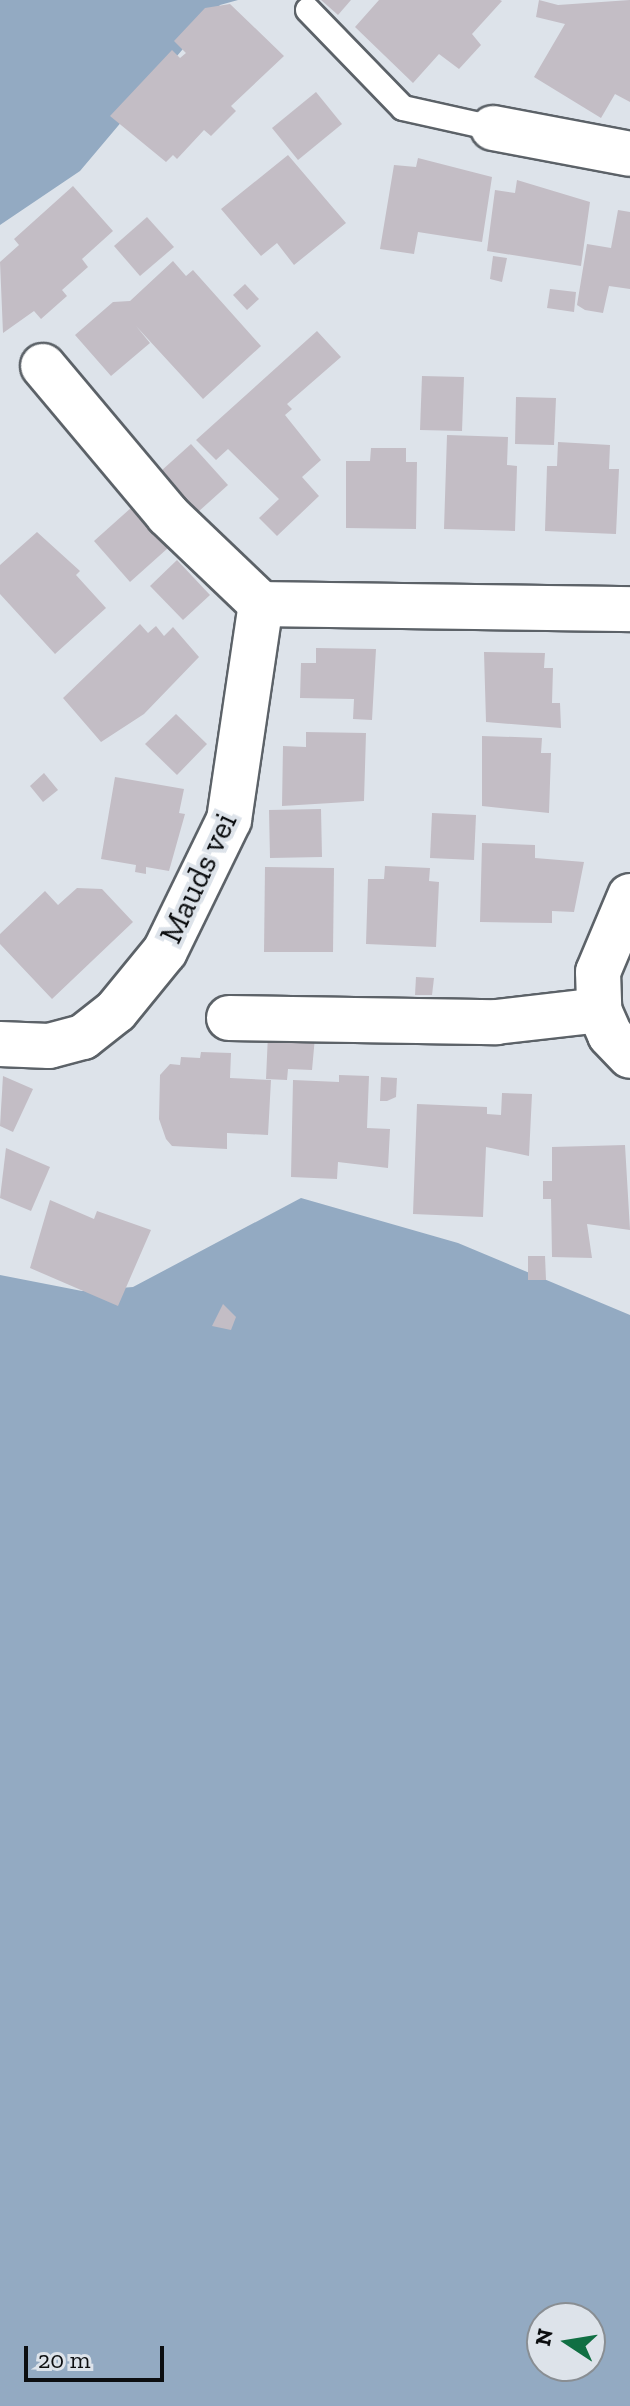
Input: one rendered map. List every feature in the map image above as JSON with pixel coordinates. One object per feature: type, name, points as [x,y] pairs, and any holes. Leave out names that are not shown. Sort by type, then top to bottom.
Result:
[{"type":"street","points":[[493,128],[630,154]]},
{"type":"street","points":[[43,366],[168,515],[261,604],[630,609]]},
{"type":"street","name":"Mauds vei","points":[[0,1044],[49,1046],[83,1037],[116,1011],[165,951],[229,820],[261,604]]},
{"type":"street","points":[[630,896],[598,972],[599,1010],[610,1035],[630,1056]]},
{"type":"street","points":[[229,1018],[496,1022],[599,1010]]},
{"type":"lane","points":[[308,10],[403,108],[493,128]]},
{"type":"shaded area","points":[[0,0],[238,0],[220,5],[80,171],[0,225]]},
{"type":"shaded area","points":[[301,1198],[458,1243],[630,1315],[630,2406],[0,2406],[0,1275],[82,1291],[133,1287]]},
{"type":"building","points":[[321,0],[351,0],[338,15]]},
{"type":"building","points":[[379,0],[502,1],[472,34],[481,45],[459,69],[439,54],[413,83],[355,27]]},
{"type":"building","points":[[539,0],[558,5],[630,0],[630,102],[615,94],[601,118],[534,77],[565,24],[536,17]]},
{"type":"building","points":[[230,4],[284,56],[231,106],[236,111],[211,136],[204,130],[177,159],[173,155],[166,162],[110,116],[172,50],[180,58],[186,53],[174,41],[205,8]]},
{"type":"building","points":[[316,92],[342,124],[298,160],[272,128]]},
{"type":"building","points":[[288,155],[346,223],[294,265],[277,243],[261,256],[221,209]]},
{"type":"building","points":[[418,158],[492,177],[482,242],[418,232],[414,254],[380,249],[394,165],[416,167]]},
{"type":"building","points":[[517,180],[590,202],[581,266],[487,251],[495,190],[515,193]]},
{"type":"building","points":[[73,186],[113,231],[82,259],[88,267],[62,290],[67,296],[41,319],[34,311],[3,333],[0,262],[19,245],[14,239]]},
{"type":"building","points":[[618,210],[630,212],[630,289],[609,286],[603,313],[585,310],[577,305],[587,244],[611,248]]},
{"type":"building","points":[[147,217],[174,247],[140,276],[114,246]]},
{"type":"building","points":[[493,256],[507,258],[502,282],[490,279]]},
{"type":"building","points":[[173,261],[186,276],[193,270],[261,346],[203,399],[136,326],[150,343],[111,376],[75,335],[113,302],[130,301]]},
{"type":"building","points":[[245,284],[259,299],[247,310],[233,295]]},
{"type":"building","points":[[550,289],[576,292],[574,312],[547,308]]},
{"type":"building","points":[[317,331],[341,357],[287,404],[292,409],[285,415],[321,460],[302,477],[319,496],[277,536],[259,518],[279,499],[228,449],[216,460],[196,440]]},
{"type":"building","points":[[422,376],[464,377],[462,431],[420,430]]},
{"type":"building","points":[[516,397],[556,398],[554,445],[515,444]]},
{"type":"building","points":[[447,435],[508,437],[507,465],[517,466],[515,531],[444,529]]},
{"type":"building","points":[[558,442],[610,445],[609,469],[619,469],[616,534],[545,531],[547,466],[557,466]]},
{"type":"building","points":[[191,444],[228,485],[198,512],[161,471]]},
{"type":"building","points":[[371,448],[406,448],[406,462],[417,462],[416,529],[346,528],[346,461],[370,461]]},
{"type":"building","points":[[132,507],[168,548],[130,582],[94,541]]},
{"type":"building","points":[[37,532],[80,571],[76,575],[106,608],[55,654],[0,594],[0,565]]},
{"type":"building","points":[[177,560],[210,595],[183,620],[150,586]]},
{"type":"building","points":[[140,624],[148,633],[156,626],[164,636],[173,627],[199,657],[144,714],[101,742],[63,698]]},
{"type":"building","points":[[316,648],[376,649],[372,720],[353,719],[354,699],[300,698],[301,663],[316,663]]},
{"type":"building","points":[[484,652],[545,653],[544,668],[553,668],[552,703],[560,703],[561,728],[486,722]]},
{"type":"building","points":[[176,714],[207,744],[177,775],[145,744]]},
{"type":"building","points":[[306,732],[366,733],[364,801],[282,806],[283,746],[306,747]]},
{"type":"building","points":[[482,736],[542,738],[541,753],[551,753],[549,813],[482,806]]},
{"type":"building","points":[[44,773],[58,790],[43,802],[30,786]]},
{"type":"building","points":[[115,777],[184,789],[179,813],[185,814],[169,871],[146,867],[146,874],[135,872],[136,865],[101,859]]},
{"type":"building","points":[[321,809],[322,857],[270,858],[269,810]]},
{"type":"building","points":[[432,813],[476,815],[474,860],[430,858]]},
{"type":"building","points":[[482,843],[535,845],[535,858],[584,862],[574,912],[552,911],[552,923],[480,922]]},
{"type":"building","points":[[385,866],[430,868],[429,881],[439,882],[436,947],[366,944],[368,879],[384,879]]},
{"type":"building","points":[[265,867],[334,868],[333,952],[264,952]]},
{"type":"building","points":[[77,888],[102,889],[133,922],[52,999],[0,944],[0,934],[45,891],[58,905]]},
{"type":"building","points":[[416,977],[434,978],[432,995],[415,995]]},
{"type":"building","points":[[268,1034],[315,1037],[312,1070],[288,1069],[287,1080],[266,1079]]},
{"type":"building","points":[[201,1052],[231,1053],[230,1078],[271,1080],[268,1135],[227,1133],[227,1149],[172,1146],[166,1139],[159,1119],[160,1075],[170,1064],[180,1065],[181,1057],[200,1058]]},
{"type":"building","points":[[339,1075],[369,1076],[367,1128],[390,1129],[388,1168],[338,1162],[337,1179],[291,1177],[293,1080],[339,1082]]},
{"type":"building","points":[[3,1076],[33,1089],[13,1132],[0,1126]]},
{"type":"building","points":[[381,1077],[397,1078],[396,1097],[380,1101]]},
{"type":"building","points":[[502,1093],[532,1094],[529,1156],[486,1147],[483,1217],[413,1214],[417,1104],[487,1107],[487,1114],[501,1115]]},
{"type":"building","points":[[625,1145],[630,1230],[587,1224],[592,1258],[552,1257],[551,1199],[543,1199],[543,1181],[552,1181],[552,1147]]},
{"type":"building","points":[[6,1148],[50,1167],[31,1211],[0,1198]]},
{"type":"building","points":[[50,1200],[94,1219],[97,1211],[151,1230],[118,1306],[30,1268]]},
{"type":"building","points":[[528,1256],[545,1256],[546,1280],[528,1280]]},
{"type":"building","points":[[223,1304],[236,1317],[231,1330],[212,1326]]}]
